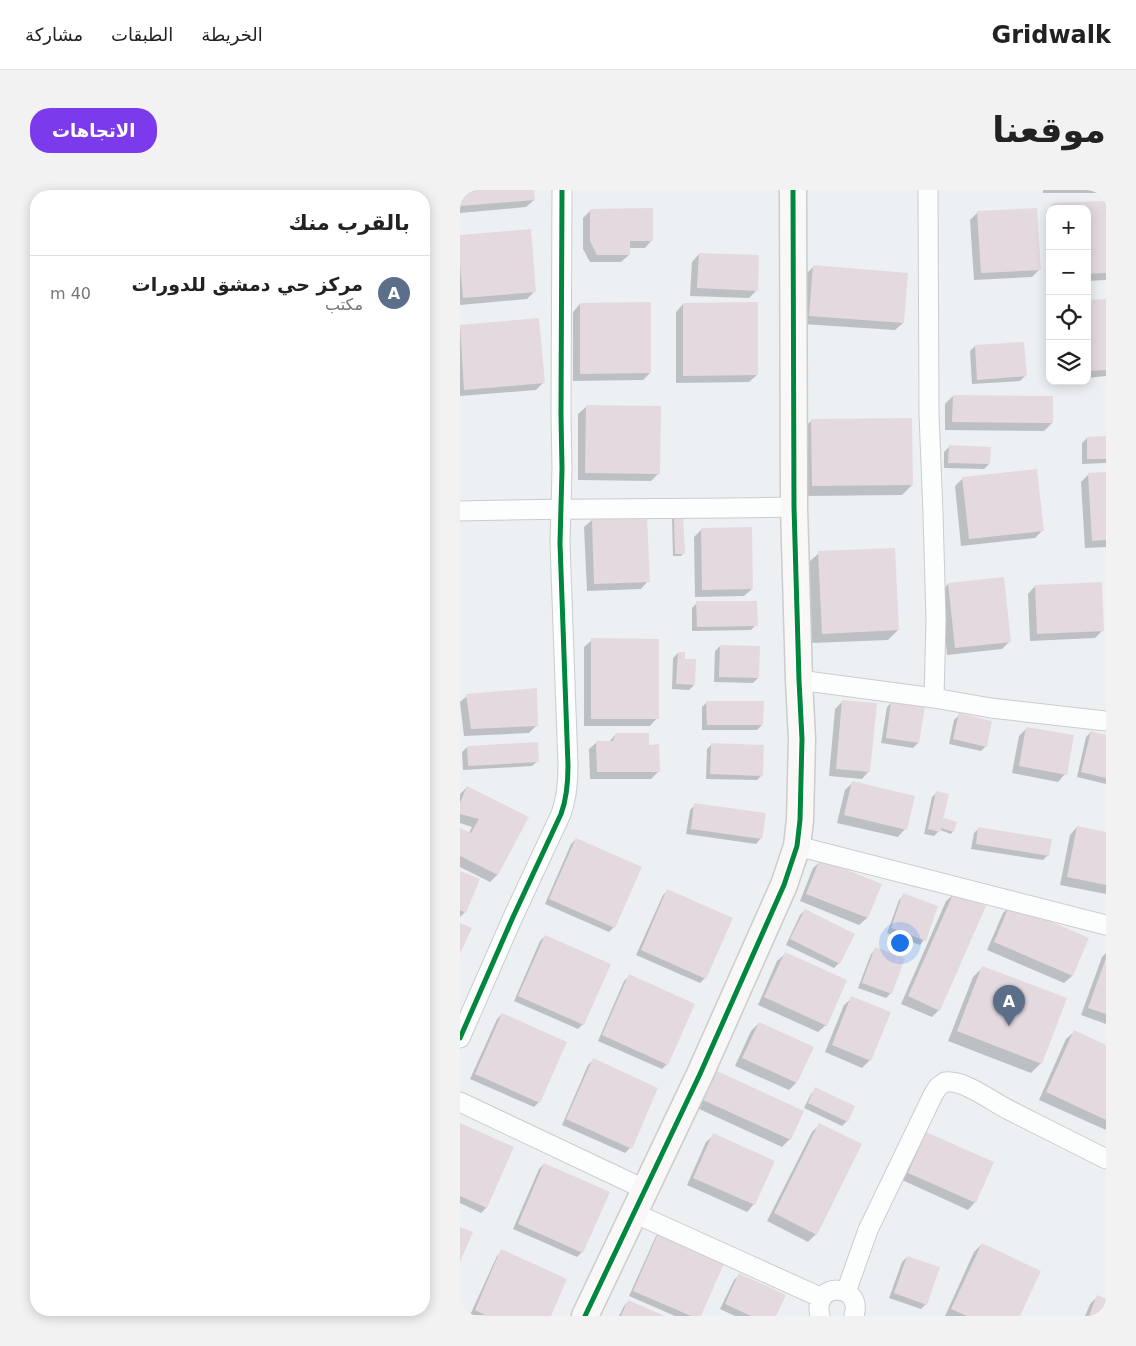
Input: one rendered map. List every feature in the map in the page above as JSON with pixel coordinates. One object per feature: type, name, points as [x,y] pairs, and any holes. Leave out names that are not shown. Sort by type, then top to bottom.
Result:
[{"type":"street","points":[[460,1038],[561,814],[567,793],[568,766],[560,543],[562,190]]},
{"type":"street","points":[[585,1316],[700,1074],[784,885],[797,846],[800,820],[802,738],[794,508],[793,190]]},
{"type":"street","points":[[928,190],[929,414],[934,513],[936,620],[934,698]]},
{"type":"street","points":[[460,511],[561,508],[794,508]]},
{"type":"street","points":[[799,680],[934,698],[991,708],[1106,721]]},
{"type":"street","points":[[797,846],[1106,925]]},
{"type":"street","points":[[846,1292],[868,1230],[889,1185],[933,1095],[938,1087],[945,1082],[958,1083],[972,1089],[1106,1159]]},
{"type":"street","points":[[460,1102],[646,1190]]},
{"type":"street","points":[[634,1213],[821,1307],[828,1292],[834,1290],[846,1292],[852,1296],[855,1302],[856,1316]]},
{"type":"building","points":[[460,190],[534,190],[535,200],[460,206]]},
{"type":"building","points":[[1106,201],[1106,273],[1091,274],[1091,205],[1053,205],[1053,203]]},
{"type":"building","points":[[653,208],[653,241],[630,241],[630,255],[597,255],[590,241],[590,209]]},
{"type":"building","points":[[1037,208],[1041,270],[981,273],[977,211]]},
{"type":"building","points":[[531,229],[536,292],[463,298],[460,235]]},
{"type":"building","points":[[699,253],[759,255],[758,291],[697,288]]},
{"type":"building","points":[[813,265],[908,273],[904,323],[809,316]]},
{"type":"building","points":[[1106,299],[1106,370],[1091,371],[1091,300]]},
{"type":"building","points":[[651,302],[651,373],[580,374],[580,303]]},
{"type":"building","points":[[758,302],[758,375],[683,376],[683,303]]},
{"type":"building","points":[[539,318],[545,383],[464,390],[460,325]]},
{"type":"building","points":[[1024,342],[1027,376],[977,380],[975,345]]},
{"type":"building","points":[[953,395],[1053,396],[1053,423],[952,422]]},
{"type":"building","points":[[586,405],[661,406],[660,474],[585,473]]},
{"type":"building","points":[[912,418],[913,485],[812,486],[811,419]]},
{"type":"building","points":[[1106,436],[1106,459],[1087,459],[1087,437]]},
{"type":"building","points":[[949,445],[991,447],[990,464],[948,463]]},
{"type":"building","points":[[1037,469],[1044,531],[969,539],[962,477]]},
{"type":"building","points":[[1106,472],[1106,540],[1092,541],[1088,473]]},
{"type":"building","points":[[683,515],[685,554],[675,554],[674,516]]},
{"type":"building","points":[[647,516],[650,582],[594,584],[592,519]]},
{"type":"building","points":[[752,527],[753,589],[702,590],[701,528]]},
{"type":"building","points":[[895,548],[899,630],[822,634],[818,551]]},
{"type":"building","points":[[1004,577],[1011,642],[955,648],[948,583]]},
{"type":"building","points":[[1102,582],[1104,631],[1037,634],[1035,585]]},
{"type":"building","points":[[696,601],[757,601],[758,626],[697,627]]},
{"type":"building","points":[[591,638],[659,639],[659,719],[591,719]]},
{"type":"building","points":[[720,645],[760,646],[759,678],[719,677]]},
{"type":"building","points":[[678,652],[685,652],[685,659],[696,659],[695,685],[676,684]]},
{"type":"building","points":[[537,688],[538,726],[471,729],[466,694]]},
{"type":"building","points":[[842,700],[877,703],[870,772],[836,769]]},
{"type":"building","points":[[706,701],[764,701],[763,725],[707,725]]},
{"type":"building","points":[[891,701],[925,706],[919,743],[886,738]]},
{"type":"building","points":[[959,713],[992,721],[987,747],[953,739]]},
{"type":"building","points":[[1026,727],[1074,735],[1067,775],[1019,766]]},
{"type":"building","points":[[1091,731],[1106,735],[1106,778],[1081,772]]},
{"type":"building","points":[[616,733],[649,733],[649,745],[659,744],[660,772],[597,772],[596,741],[613,741]]},
{"type":"building","points":[[538,742],[539,762],[468,766],[467,746]]},
{"type":"building","points":[[711,743],[764,745],[763,776],[710,774]]},
{"type":"building","points":[[852,781],[915,796],[907,830],[844,815]]},
{"type":"building","points":[[467,786],[529,817],[498,875],[460,856],[460,828],[471,833],[479,819],[460,814],[460,803]]},
{"type":"building","points":[[936,791],[949,794],[942,824],[944,818],[957,822],[954,832],[941,828],[940,832],[928,829]]},
{"type":"building","points":[[694,803],[766,813],[762,839],[691,829]]},
{"type":"building","points":[[1077,826],[1106,832],[1106,885],[1067,877]]},
{"type":"building","points":[[978,827],[1052,839],[1049,856],[976,844]]},
{"type":"building","points":[[576,838],[642,867],[615,928],[549,899]]},
{"type":"building","points":[[820,859],[882,884],[868,918],[806,894]]},
{"type":"building","points":[[460,871],[480,879],[466,913],[460,910]]},
{"type":"building","points":[[667,889],[733,918],[706,979],[641,950]]},
{"type":"building","points":[[954,892],[986,906],[940,1011],[908,996]]},
{"type":"building","points":[[903,893],[938,906],[926,941],[891,928]]},
{"type":"building","points":[[1010,904],[1089,938],[1073,976],[994,942]]},
{"type":"building","points":[[805,909],[855,934],[840,964],[790,939]]},
{"type":"building","points":[[460,923],[472,928],[460,954]]},
{"type":"building","points":[[545,935],[611,964],[584,1025],[518,996]]},
{"type":"building","points":[[875,947],[905,958],[892,994],[862,983]]},
{"type":"building","points":[[785,952],[847,980],[827,1026],[764,997]]},
{"type":"building","points":[[1106,958],[1106,1014],[1088,1008]]},
{"type":"building","points":[[982,966],[1067,998],[1042,1064],[957,1031]]},
{"type":"building","points":[[629,974],[695,1004],[668,1065],[602,1035]]},
{"type":"building","points":[[851,996],[891,1012],[871,1061],[832,1045]]},
{"type":"building","points":[[502,1013],[567,1042],[540,1103],[475,1074]]},
{"type":"building","points":[[759,1022],[814,1047],[797,1083],[742,1058]]},
{"type":"building","points":[[1074,1030],[1106,1045],[1106,1120],[1046,1092]]},
{"type":"building","points":[[593,1058],[658,1088],[632,1149],[566,1119]]},
{"type":"building","points":[[717,1071],[804,1111],[791,1140],[703,1100]]},
{"type":"building","points":[[815,1087],[855,1106],[848,1122],[808,1103]]},
{"type":"building","points":[[460,1123],[514,1147],[487,1208],[460,1196]]},
{"type":"building","points":[[819,1123],[862,1144],[817,1235],[774,1213]]},
{"type":"building","points":[[926,1132],[994,1162],[976,1203],[908,1173]]},
{"type":"building","points":[[713,1133],[775,1161],[755,1205],[693,1178]]},
{"type":"building","points":[[544,1163],[610,1192],[583,1253],[518,1224]]},
{"type":"building","points":[[460,1227],[473,1232],[460,1262]]},
{"type":"building","points":[[660,1229],[726,1259],[701,1316],[691,1316],[633,1291]]},
{"type":"building","points":[[982,1243],[1041,1271],[1020,1316],[967,1316],[951,1309]]},
{"type":"building","points":[[501,1249],[567,1279],[551,1316],[487,1316],[475,1310]]},
{"type":"building","points":[[907,1256],[940,1267],[927,1305],[894,1293]]},
{"type":"building","points":[[739,1273],[786,1295],[776,1316],[751,1316],[725,1304]]},
{"type":"building","points":[[1097,1295],[1106,1299],[1106,1316],[1089,1316]]},
{"type":"building","points":[[628,1300],[665,1316],[621,1316]]},
{"type":"cycle path","points":[[460,1038],[561,814],[567,790],[568,766],[560,543],[562,469],[562,190]]},
{"type":"cycle path","points":[[585,1316],[700,1074],[784,885],[797,846],[800,820],[802,739],[794,507],[793,190]]},
{"type":"place","name":"مركز حي دمشق للدورات","points":[[1009,1026]]}]
